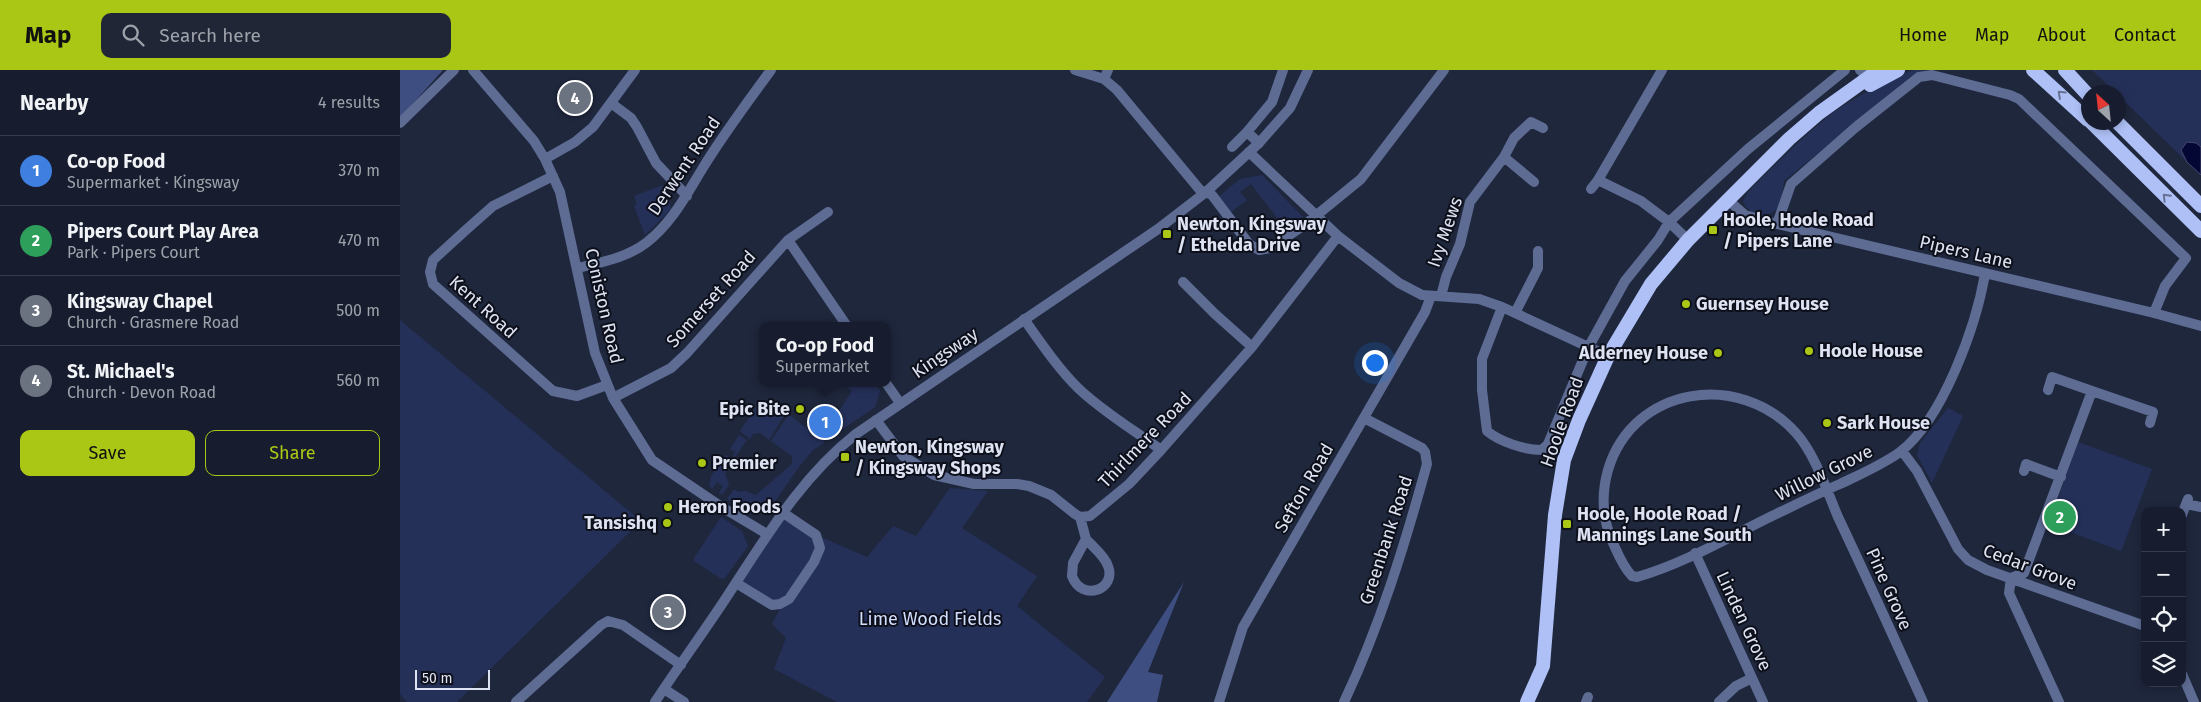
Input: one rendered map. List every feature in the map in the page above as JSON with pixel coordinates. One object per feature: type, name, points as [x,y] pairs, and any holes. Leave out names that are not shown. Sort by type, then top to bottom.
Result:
[{"type":"highway","name":"Hoole Road","points":[[1819,113],[1898,70]]},
{"type":"highway","points":[[2033,70],[2081,114]]},
{"type":"highway","points":[[2065,70],[2081,87]]},
{"type":"highway","name":"Hoole Road","points":[[1527,702],[1543,666],[1555,515],[1564,460],[1608,356],[1651,284],[1688,240],[1765,162],[1819,113],[1869,73]]},
{"type":"highway","points":[[2099,130],[2201,231]]},
{"type":"highway","points":[[2125,130],[2201,206]]},
{"type":"street","points":[[400,123],[454,70]]},
{"type":"street","name":"Coniston Road","points":[[474,70],[522,125],[545,159],[553,176],[565,208],[596,353],[607,386],[652,460],[720,506],[767,534]]},
{"type":"street","points":[[545,159],[584,136],[598,122],[635,70]]},
{"type":"street","name":"Derwent Road","points":[[578,268],[613,260],[646,243],[669,222],[687,196],[701,170],[770,70]]},
{"type":"street","points":[[1076,70],[1106,75],[1200,190],[1212,195],[1249,244],[1259,250],[1270,248],[1315,217],[1362,179],[1444,70]]},
{"type":"street","points":[[1232,147],[1272,102],[1283,70]]},
{"type":"street","name":"Kingsway","points":[[655,702],[782,512],[827,458],[856,434],[900,403],[1158,228],[1206,192],[1259,143],[1290,108],[1308,70]]},
{"type":"street","points":[[1591,189],[1662,70]]},
{"type":"street","name":"Hoole Road","points":[[1502,307],[1482,359],[1482,390],[1487,431],[1494,437],[1534,450],[1542,450],[1548,444],[1588,348],[1625,281],[1658,240],[1669,222],[1748,148],[1845,70]]},
{"type":"street","points":[[1777,224],[1791,184],[1856,127],[1919,77],[1932,75],[2010,94],[2024,102],[2186,258],[2164,286],[2154,313]]},
{"type":"street","points":[[611,103],[631,118],[656,163],[687,196]]},
{"type":"street","name":"Ivy Mews","points":[[1436,296],[1460,244],[1470,202],[1504,157],[1514,138],[1531,122],[1544,128]]},
{"type":"street","points":[[1247,132],[1259,143]]},
{"type":"street","points":[[1249,152],[1315,217],[1366,259],[1415,293],[1479,299],[1502,307],[1608,356]]},
{"type":"street","points":[[1504,157],[1534,182]]},
{"type":"street","name":"Kent Road","points":[[553,176],[493,206],[466,229],[433,260],[430,272],[433,284],[552,391],[577,396],[607,386]]},
{"type":"street","points":[[1598,180],[1641,201],[1669,222],[1688,240]]},
{"type":"street","name":"Pipers Lane","points":[[1728,200],[1744,215],[1777,224],[2154,313],[2201,326]]},
{"type":"street","name":"Somerset Road","points":[[613,398],[671,368],[688,353],[788,240],[828,212]]},
{"type":"street","name":"Thirlmere Road","points":[[1080,517],[1090,516],[1130,484],[1252,347],[1338,236]]},
{"type":"street","points":[[788,240],[844,322]]},
{"type":"street","points":[[1515,313],[1538,268],[1538,251]]},
{"type":"street","name":"Willow Grove","points":[[1632,576],[1644,575],[1695,553],[1877,466],[1902,451],[1930,421],[1946,391],[1978,308],[1985,274]]},
{"type":"street","points":[[1183,282],[1252,347]]},
{"type":"street","name":"Sefton Road","points":[[1220,702],[1243,627],[1436,296]]},
{"type":"street","points":[[1024,319],[1062,371],[1079,388],[1094,402],[1161,450]]},
{"type":"street","points":[[2048,390],[2052,377],[2153,412],[2150,423]]},
{"type":"street","points":[[889,387],[900,403]]},
{"type":"street","points":[[2059,702],[2009,593],[2011,578],[2024,573],[2092,392]]},
{"type":"street","name":"Pine Grove","points":[[1632,576],[1623,564],[1608,530],[1603,507],[1604,486],[1611,461],[1626,433],[1647,414],[1670,401],[1696,396],[1727,396],[1768,408],[1790,427],[1802,441],[1923,702]]},
{"type":"street","name":"Greenbank Road","points":[[1344,702],[1371,636],[1406,540],[1427,464],[1425,452],[1422,448],[1364,418]]},
{"type":"street","points":[[876,420],[903,456],[934,475],[974,484],[1017,484],[1029,486],[1051,495],[1080,517],[1086,539],[1105,560],[1110,571],[1103,587],[1091,591],[1079,587],[1072,576],[1073,563],[1086,539]]},
{"type":"street","name":"Cedar Grove","points":[[1902,451],[1910,460],[1963,556],[1986,570],[2141,625]]},
{"type":"street","points":[[2024,471],[2026,464],[2061,477]]},
{"type":"street","points":[[2185,507],[2187,501],[2201,507]]},
{"type":"street","points":[[736,583],[772,605],[786,601],[800,584],[820,551],[820,544],[816,535],[782,512]]},
{"type":"street","name":"Linden Grove","points":[[1695,553],[1763,702]]},
{"type":"street","points":[[516,702],[601,625],[608,621],[623,625],[681,665]]},
{"type":"street","points":[[1719,702],[1736,686],[1752,678]]},
{"type":"street","points":[[2186,683],[2194,702]]},
{"type":"street","points":[[664,689],[684,702]]},
{"type":"green space","points":[[1913,70],[1926,70],[1910,77],[1784,181],[1781,200],[1777,209],[1763,215],[1753,212],[1745,206],[1743,201],[1748,192],[1826,118],[1857,97]]},
{"type":"green space","points":[[2092,70],[2201,70],[2201,147],[2196,143],[2181,150],[2187,162],[2126,103],[2126,85],[2108,85]]},
{"type":"green space","points":[[1262,175],[1303,217],[1296,226],[1283,235],[1280,232],[1285,228],[1251,184],[1240,192],[1247,200],[1231,212],[1237,219],[1217,198],[1240,179]]},
{"type":"green space","points":[[663,185],[667,188],[671,209],[645,235],[634,206],[637,204],[634,196]]},
{"type":"green space","points":[[400,320],[641,521],[457,702],[407,702],[400,694]]},
{"type":"green space","points":[[847,387],[878,387],[880,391],[875,407],[843,429],[839,429],[831,423],[852,391]]},
{"type":"green space","points":[[773,404],[786,413],[769,440],[760,433],[753,434],[750,439],[740,431],[756,407],[761,409]]},
{"type":"green space","points":[[1948,408],[1963,416],[1932,483],[1917,455],[1920,443]]},
{"type":"green space","points":[[789,414],[802,425],[823,436],[824,443],[813,450],[771,507],[750,514],[727,499],[734,489],[738,492],[745,491],[756,495],[792,464],[792,456],[771,441]]},
{"type":"green space","points":[[739,435],[747,440],[735,457],[733,456],[735,452],[730,449]]},
{"type":"green space","points":[[2078,442],[2152,469],[2121,551],[2049,524]]},
{"type":"green space","points":[[726,455],[734,460],[725,474],[729,485],[722,495],[719,493],[723,486],[717,482],[712,489],[709,485],[711,476]]},
{"type":"green space","name":"Lime Wood Fields","points":[[950,488],[988,491],[962,528],[1037,576],[1017,606],[1105,677],[1087,702],[837,702],[774,669],[786,638],[772,624],[783,603],[778,605],[736,583],[782,512],[816,535],[867,557],[893,526],[916,536]]},
{"type":"green space","points":[[721,517],[742,531],[748,546],[725,578],[722,579],[694,561],[694,558]]},
{"type":"shaded area","points":[[400,70],[443,70],[400,118]]},
{"type":"shaded area","points":[[2187,142],[2196,143],[2201,147],[2201,175],[2187,162],[2181,150]]},
{"type":"shaded area","points":[[1184,582],[1148,672],[1163,675],[1157,702],[1107,702]]},
{"type":"place","name":"St. Michael's","points":[[575,98]]},
{"type":"place","name":"Hoole, Hoole Road / Pipers Lane","points":[[1713,230]]},
{"type":"place","name":"Newton, Kingsway / Ethelda Drive","points":[[1167,234]]},
{"type":"place","name":"Guernsey House","points":[[1686,304]]},
{"type":"place","name":"Hoole House","points":[[1809,351]]},
{"type":"place","name":"Alderney House","points":[[1718,353]]},
{"type":"place","name":"Epic Bite","points":[[800,409]]},
{"type":"place","name":"Co-op Food","points":[[825,422]]},
{"type":"place","name":"Sark House","points":[[1827,423]]},
{"type":"place","name":"Newton, Kingsway / Kingsway Shops","points":[[845,457]]},
{"type":"place","name":"Premier","points":[[702,463]]},
{"type":"place","name":"Heron Foods","points":[[668,507]]},
{"type":"place","name":"Pipers Court Play Area","points":[[2060,517]]},
{"type":"place","name":"Tansishq","points":[[667,523]]},
{"type":"place","name":"Hoole, Hoole Road / Mannings Lane South","points":[[1567,524]]},
{"type":"place","name":"Kingsway Chapel","points":[[668,612]]}]
